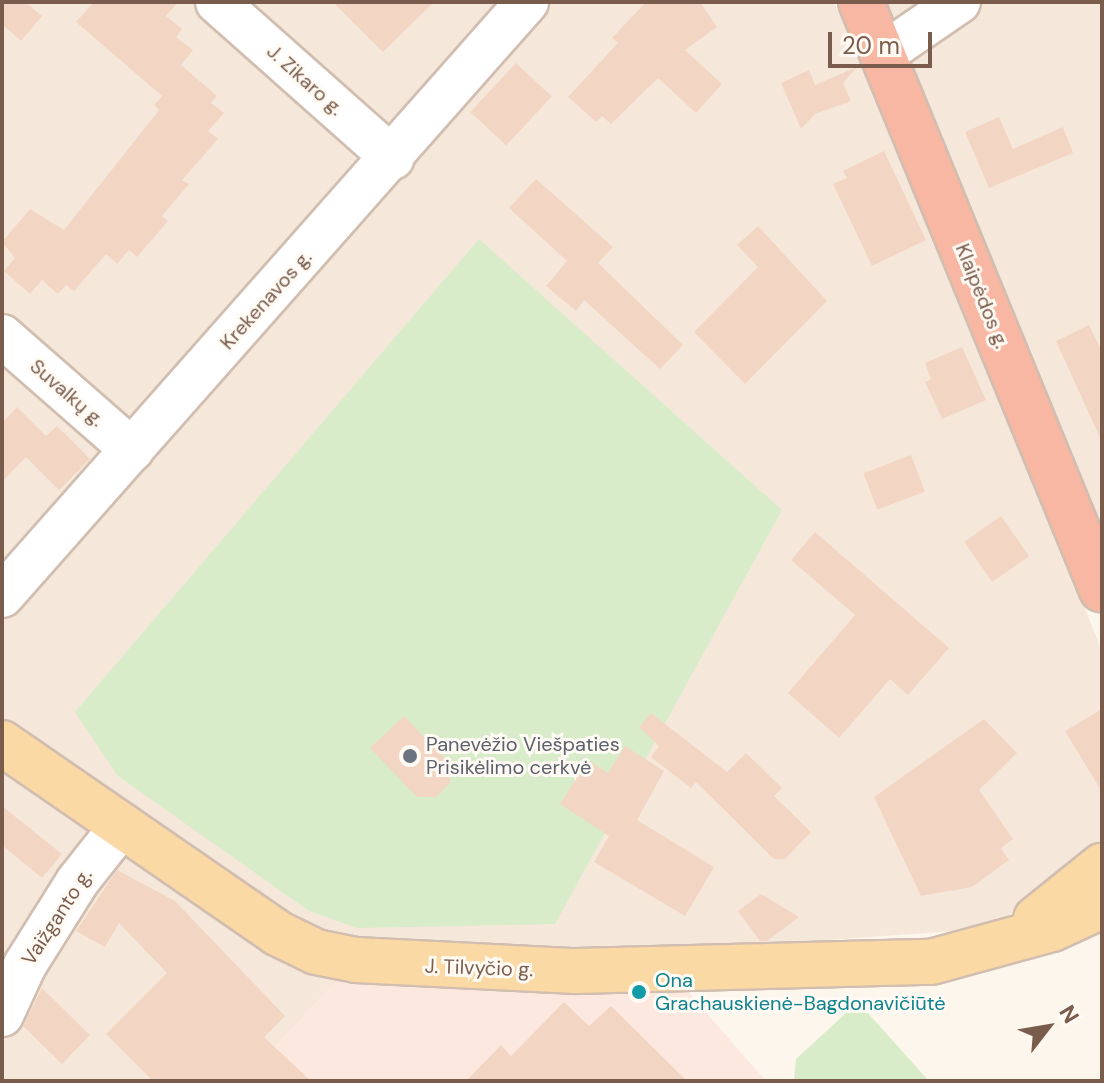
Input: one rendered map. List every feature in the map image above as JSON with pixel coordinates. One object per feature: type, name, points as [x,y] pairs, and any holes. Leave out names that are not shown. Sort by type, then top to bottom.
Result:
[{"type":"highway","name":"Klaipėdos g.","points":[[861,2],[1102,590]]},
{"type":"main road","name":"J. Tilvyčio g.","points":[[2,743],[277,933],[316,952],[356,960],[576,971],[931,962],[1016,936],[1052,929],[1102,906]]},
{"type":"main road","points":[[1016,936],[1102,866]]},
{"type":"street","name":"J. Zikaro g.","points":[[217,2],[393,158]]},
{"type":"street","name":"Krekenavos g.","points":[[2,596],[393,158],[527,2]]},
{"type":"street","points":[[883,54],[959,2]]},
{"type":"street","name":"Suvalkų g.","points":[[2,336],[132,450]]},
{"type":"street","name":"Vaižganto g.","points":[[2,1015],[25,965],[62,905],[122,825]]},
{"type":"shaded area","points":[[2,2],[834,2],[960,297],[1102,651],[1102,848],[1006,917],[969,930],[606,956],[242,1081],[2,1081]]},
{"type":"shaded area","points":[[877,2],[1102,2],[1102,544]]},
{"type":"shaded area","points":[[356,960],[669,970],[766,1081],[242,1081]]},
{"type":"green space","points":[[479,239],[782,510],[555,924],[357,928],[309,911],[118,776],[75,712]]},
{"type":"green space","points":[[858,1002],[929,1081],[794,1081],[796,1059]]},
{"type":"building","points":[[2,2],[25,2],[42,16],[21,41],[2,24]]},
{"type":"building","points":[[94,2],[178,2],[166,16],[182,29],[176,37],[193,50],[181,65],[217,96],[211,103],[224,113],[208,131],[218,139],[182,180],[189,184],[162,216],[168,221],[137,257],[129,250],[117,264],[106,254],[74,291],[66,285],[58,294],[42,280],[30,294],[4,271],[15,258],[2,242],[30,209],[64,230],[159,110],[154,105],[162,96],[76,22]]},
{"type":"building","points":[[333,2],[434,2],[383,52]]},
{"type":"building","points":[[646,2],[700,2],[717,27],[685,50],[722,84],[696,113],[658,78],[611,124],[602,116],[596,122],[568,97],[618,43],[612,38]]},
{"type":"building","points":[[516,63],[552,96],[506,145],[470,112]]},
{"type":"building","points":[[857,67],[843,83],[851,101],[815,114],[801,129],[781,83],[809,70],[815,85]]},
{"type":"building","points":[[999,117],[1013,149],[1063,127],[1073,153],[989,188],[965,132]]},
{"type":"building","points":[[884,151],[926,240],[872,266],[833,184],[847,178],[843,171]]},
{"type":"building","points":[[536,179],[613,247],[598,263],[683,345],[660,369],[584,300],[576,311],[546,286],[567,261],[509,208]]},
{"type":"building","points":[[758,226],[827,301],[745,384],[694,332],[758,267],[737,245]]},
{"type":"building","points":[[1089,325],[1102,351],[1102,442],[1056,341]]},
{"type":"building","points":[[962,347],[986,400],[942,419],[925,382],[931,379],[925,363]]},
{"type":"building","points":[[17,407],[46,436],[57,426],[90,459],[59,490],[26,457],[2,482],[2,423]]},
{"type":"building","points":[[911,455],[925,491],[877,510],[863,473]]},
{"type":"building","points":[[1001,516],[1029,556],[992,582],[964,542]]},
{"type":"building","points":[[815,532],[949,648],[908,695],[890,679],[839,738],[788,693],[855,615],[791,560]]},
{"type":"building","points":[[1102,709],[1102,792],[1065,731]]},
{"type":"building","points":[[651,713],[727,772],[746,753],[782,788],[774,796],[811,832],[785,859],[774,859],[696,782],[691,788],[651,757],[659,746],[639,727]]},
{"type":"building","name":"Panevėžio Viešpaties Prisikėlimo cerkvė","points":[[404,716],[450,764],[450,783],[436,797],[417,797],[370,748]]},
{"type":"building","points":[[984,719],[1017,753],[979,790],[1013,839],[1001,848],[1009,860],[972,887],[921,896],[874,797]]},
{"type":"building","points":[[625,746],[664,771],[637,820],[714,867],[685,916],[594,862],[609,836],[560,804],[588,760],[608,773]]},
{"type":"building","points":[[2,806],[62,854],[42,878],[2,845]]},
{"type":"building","points":[[117,870],[175,901],[285,1016],[264,1037],[311,1081],[153,1081],[106,1034],[167,973],[119,923],[105,947],[76,931]]},
{"type":"building","points":[[761,894],[799,917],[767,941],[760,941],[738,911]]},
{"type":"building","points":[[42,988],[90,1035],[62,1064],[23,1026]]},
{"type":"building","points":[[564,1002],[589,1026],[611,1006],[687,1081],[466,1081],[501,1045],[511,1056]]},
{"type":"place","name":"Panevėžio Viešpaties Prisikėlimo cerkvė","points":[[410,756]]},
{"type":"place","name":"Ona Grachauskienė-Bagdonavičiūtė","points":[[639,992]]}]
